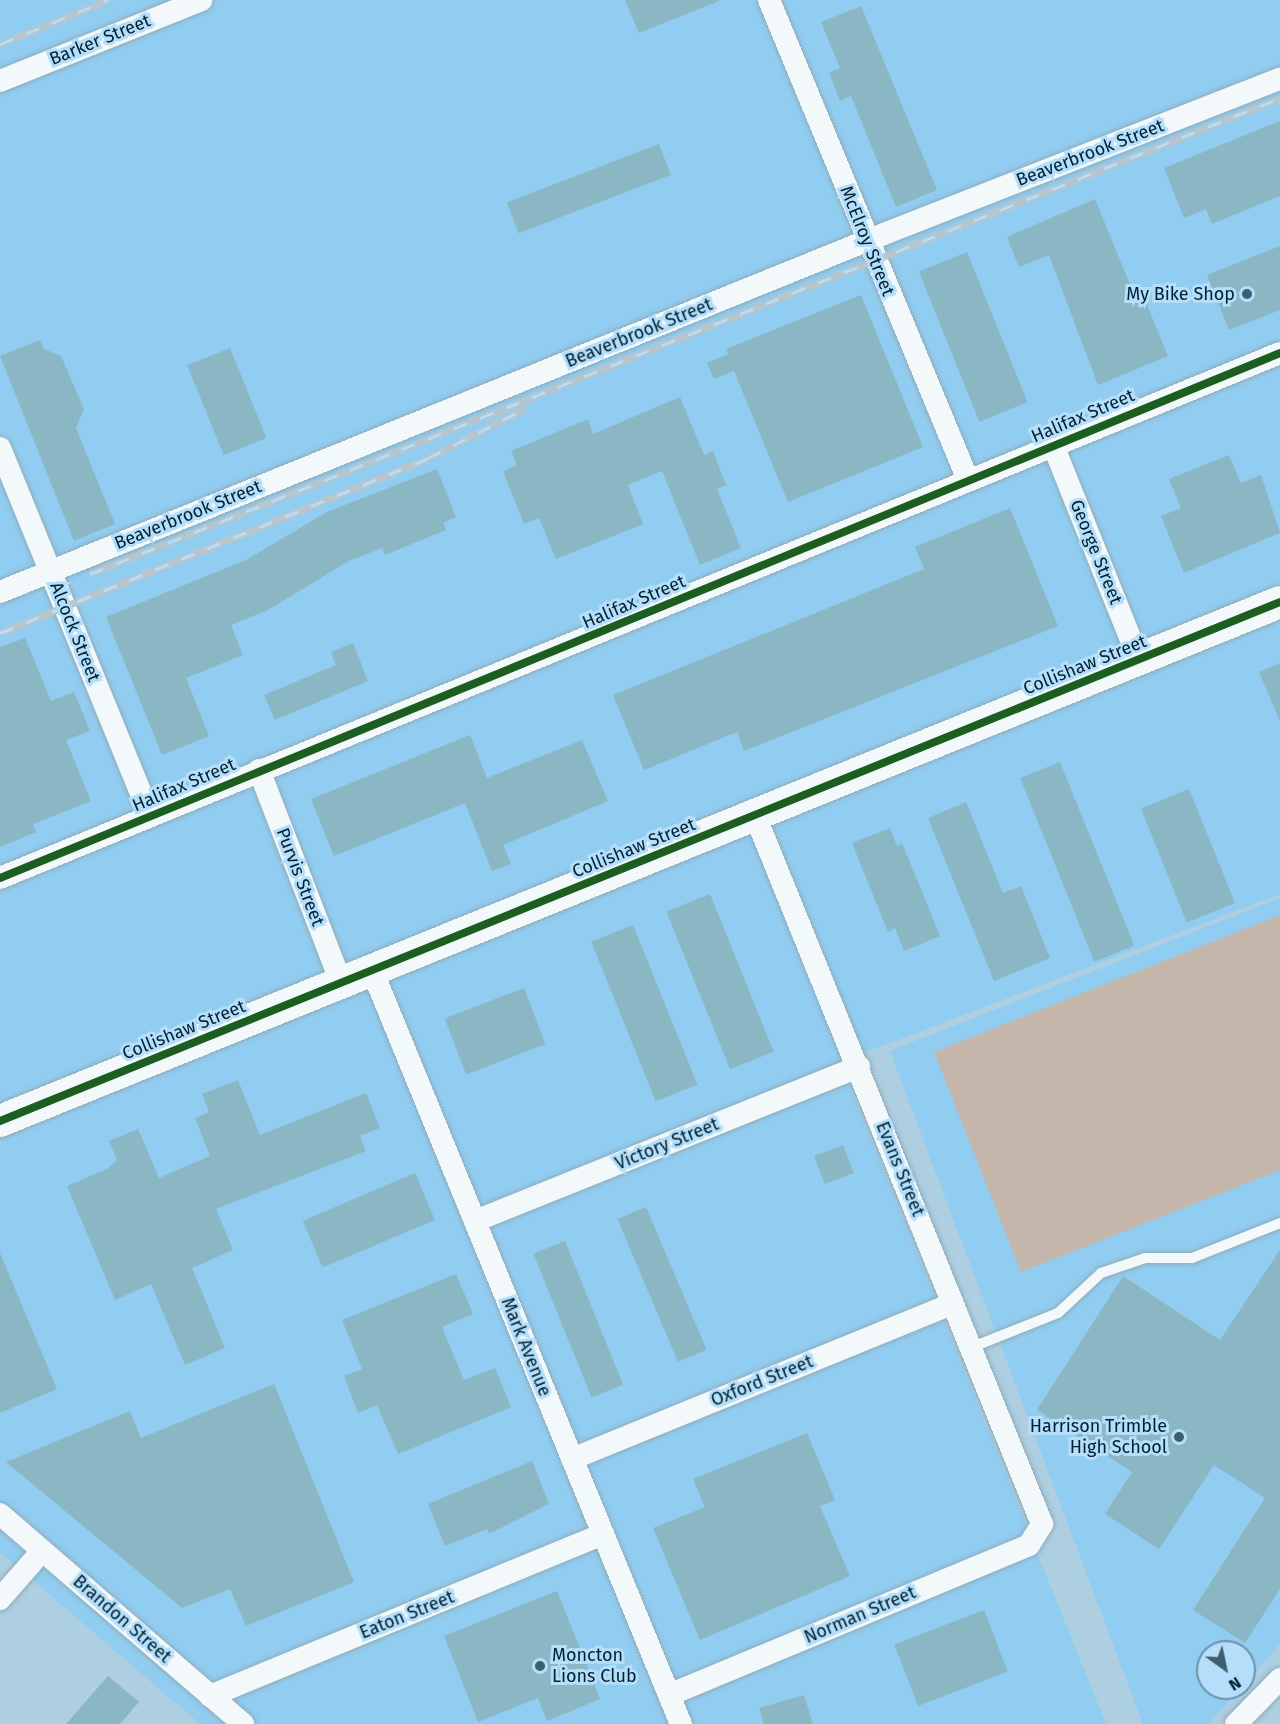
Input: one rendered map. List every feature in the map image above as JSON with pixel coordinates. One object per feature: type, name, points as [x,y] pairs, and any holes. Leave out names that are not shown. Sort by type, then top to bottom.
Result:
[{"type":"street","name":"Barker Street","points":[[0,81],[201,0]]},
{"type":"street","name":"McElroy Street","points":[[769,0],[866,241],[968,480]]},
{"type":"street","name":"Beaverbrook Street","points":[[0,592],[866,241],[1280,79]]},
{"type":"street","name":"Halifax Street","points":[[0,878],[1280,352]]},
{"type":"street","name":"George Street","points":[[1053,445],[1139,660]]},
{"type":"street","name":"Alcock Street","points":[[0,448],[150,816]]},
{"type":"street","name":"Collishaw Street","points":[[0,1121],[1280,602]]},
{"type":"street","name":"Purvis Street","points":[[259,770],[341,983]]},
{"type":"street","name":"Evans Street","points":[[755,815],[859,1067],[1042,1524]]},
{"type":"street","name":"Mark Avenue","points":[[372,970],[681,1724]]},
{"type":"street","name":"Victory Street","points":[[475,1221],[859,1067]]},
{"type":"street","name":"Oxford Street","points":[[572,1459],[952,1304]]},
{"type":"street","name":"Brandon Street","points":[[0,1514],[243,1724]]},
{"type":"street","name":"Norman Street","points":[[669,1695],[1029,1545],[1042,1524]]},
{"type":"street","name":"Eaton Street","points":[[210,1696],[603,1534]]},
{"type":"street","points":[[0,1599],[42,1551]]},
{"type":"street","points":[[1236,1724],[1279,1681]]},
{"type":"lane","points":[[970,1348],[1058,1313],[1101,1273],[1145,1258],[1192,1258],[1280,1223]]},
{"type":"shaded area","points":[[0,0],[1280,0],[1280,894],[840,1062],[1106,1724],[200,1724],[0,1552]]},
{"type":"shaded area","points":[[1280,898],[1280,1644],[1256,1671],[1256,1640],[1196,1640],[1196,1700],[1230,1700],[1208,1724],[1143,1724],[890,1051]]},
{"type":"shaded area","points":[[1280,915],[1280,1170],[1021,1272],[934,1052]]},
{"type":"building","points":[[625,0],[719,0],[719,1],[639,33]]},
{"type":"building","points":[[861,6],[937,190],[896,207],[851,96],[840,101],[829,73],[840,68],[821,22]]},
{"type":"building","points":[[1280,121],[1280,196],[1212,224],[1206,209],[1184,218],[1164,168]]},
{"type":"building","points":[[659,144],[671,175],[519,233],[507,202]]},
{"type":"building","points":[[1095,199],[1131,287],[1140,288],[1168,356],[1098,385],[1049,255],[1019,267],[1007,237]]},
{"type":"building","name":"My Bike Shop","points":[[1280,246],[1280,310],[1229,330],[1207,275]]},
{"type":"building","points":[[967,252],[1028,402],[979,422],[919,271]]},
{"type":"building","points":[[861,295],[923,447],[788,502],[734,371],[714,379],[707,363],[728,354],[726,349]]},
{"type":"building","points":[[40,340],[44,349],[61,356],[84,409],[76,428],[115,524],[74,541],[0,356]]},
{"type":"building","points":[[230,348],[266,438],[224,455],[187,365]]},
{"type":"building","points":[[680,397],[704,455],[713,451],[726,485],[717,489],[741,548],[700,565],[662,471],[628,485],[643,524],[556,559],[539,518],[524,524],[503,471],[517,465],[511,451],[588,419],[593,434]]},
{"type":"building","points":[[1229,455],[1241,483],[1261,475],[1280,533],[1184,573],[1161,516],[1181,508],[1169,479]]},
{"type":"building","points":[[437,469],[456,517],[443,523],[446,530],[385,555],[382,548],[347,562],[268,610],[231,625],[243,655],[186,678],[209,736],[162,755],[106,617],[246,560],[327,512]]},
{"type":"building","points":[[1010,508],[1058,626],[744,751],[737,732],[644,770],[613,695],[924,569],[915,547]]},
{"type":"building","points":[[25,638],[51,701],[74,692],[90,731],[66,740],[91,801],[33,824],[36,832],[0,847],[0,647]]},
{"type":"building","points":[[353,643],[368,681],[275,720],[264,695],[336,665],[331,652]]},
{"type":"building","points":[[1280,663],[1280,721],[1259,672]]},
{"type":"building","points":[[470,735],[487,778],[582,740],[608,801],[503,845],[511,864],[492,871],[465,803],[334,856],[311,799]]},
{"type":"building","points":[[1060,762],[1134,946],[1094,962],[1020,778]]},
{"type":"building","points":[[1189,789],[1235,903],[1187,923],[1141,808]]},
{"type":"building","points":[[966,802],[1003,893],[1021,886],[1050,958],[994,981],[928,818]]},
{"type":"building","points":[[890,828],[897,846],[902,843],[940,936],[904,951],[895,928],[888,932],[852,843]]},
{"type":"building","points":[[710,894],[774,1052],[730,1069],[666,912]]},
{"type":"building","points":[[633,925],[697,1084],[656,1101],[591,942]]},
{"type":"building","points":[[524,988],[546,1044],[466,1074],[445,1018]]},
{"type":"building","points":[[238,1080],[260,1135],[366,1093],[380,1128],[360,1136],[366,1151],[216,1209],[233,1250],[192,1268],[225,1348],[185,1365],[151,1284],[115,1300],[67,1186],[107,1169],[117,1160],[109,1141],[138,1129],[159,1178],[210,1156],[195,1118],[209,1112],[202,1094]]},
{"type":"building","points":[[843,1145],[854,1173],[825,1184],[814,1156]]},
{"type":"building","points":[[415,1173],[435,1220],[323,1268],[303,1221]]},
{"type":"building","points":[[646,1207],[707,1350],[678,1362],[617,1219]]},
{"type":"building","points":[[565,1241],[623,1385],[592,1397],[533,1254]]},
{"type":"building","name":"Harrison Trimble High School","points":[[1280,1250],[1280,1589],[1247,1640],[1240,1640],[1193,1610],[1265,1498],[1214,1465],[1159,1549],[1105,1514],[1132,1472],[1037,1410],[1123,1276],[1220,1340]]},
{"type":"building","points":[[0,1253],[57,1389],[0,1413]]},
{"type":"building","points":[[456,1274],[473,1314],[442,1327],[464,1380],[495,1368],[511,1407],[398,1454],[377,1405],[358,1413],[344,1376],[362,1369],[342,1320]]},
{"type":"building","points":[[274,1384],[354,1582],[246,1626],[230,1589],[182,1608],[6,1462],[130,1411],[141,1438]]},
{"type":"building","points":[[807,1433],[835,1500],[820,1506],[850,1576],[700,1640],[653,1528],[705,1507],[693,1479]]},
{"type":"building","points":[[532,1461],[549,1504],[489,1534],[487,1529],[445,1546],[428,1504]]},
{"type":"building","points":[[557,1591],[600,1699],[547,1721],[538,1698],[478,1722],[444,1636]]},
{"type":"building","points":[[984,1610],[1008,1672],[918,1706],[894,1644]]},
{"type":"building","points":[[108,1676],[139,1702],[120,1724],[66,1724]]},
{"type":"building","points":[[804,1695],[813,1724],[764,1724],[759,1708]]},
{"type":"railway","points":[[0,44],[108,0]]},
{"type":"railway","points":[[90,574],[1280,98]]},
{"type":"railway","points":[[0,633],[428,458],[526,408]]},
{"type":"cycle path","points":[[0,878],[1280,353]]},
{"type":"cycle path","points":[[0,1121],[1280,602]]},
{"type":"place","name":"My Bike Shop","points":[[1247,294]]},
{"type":"place","name":"Harrison Trimble High School","points":[[1179,1437]]},
{"type":"place","name":"Moncton Lions Club","points":[[540,1666]]}]
